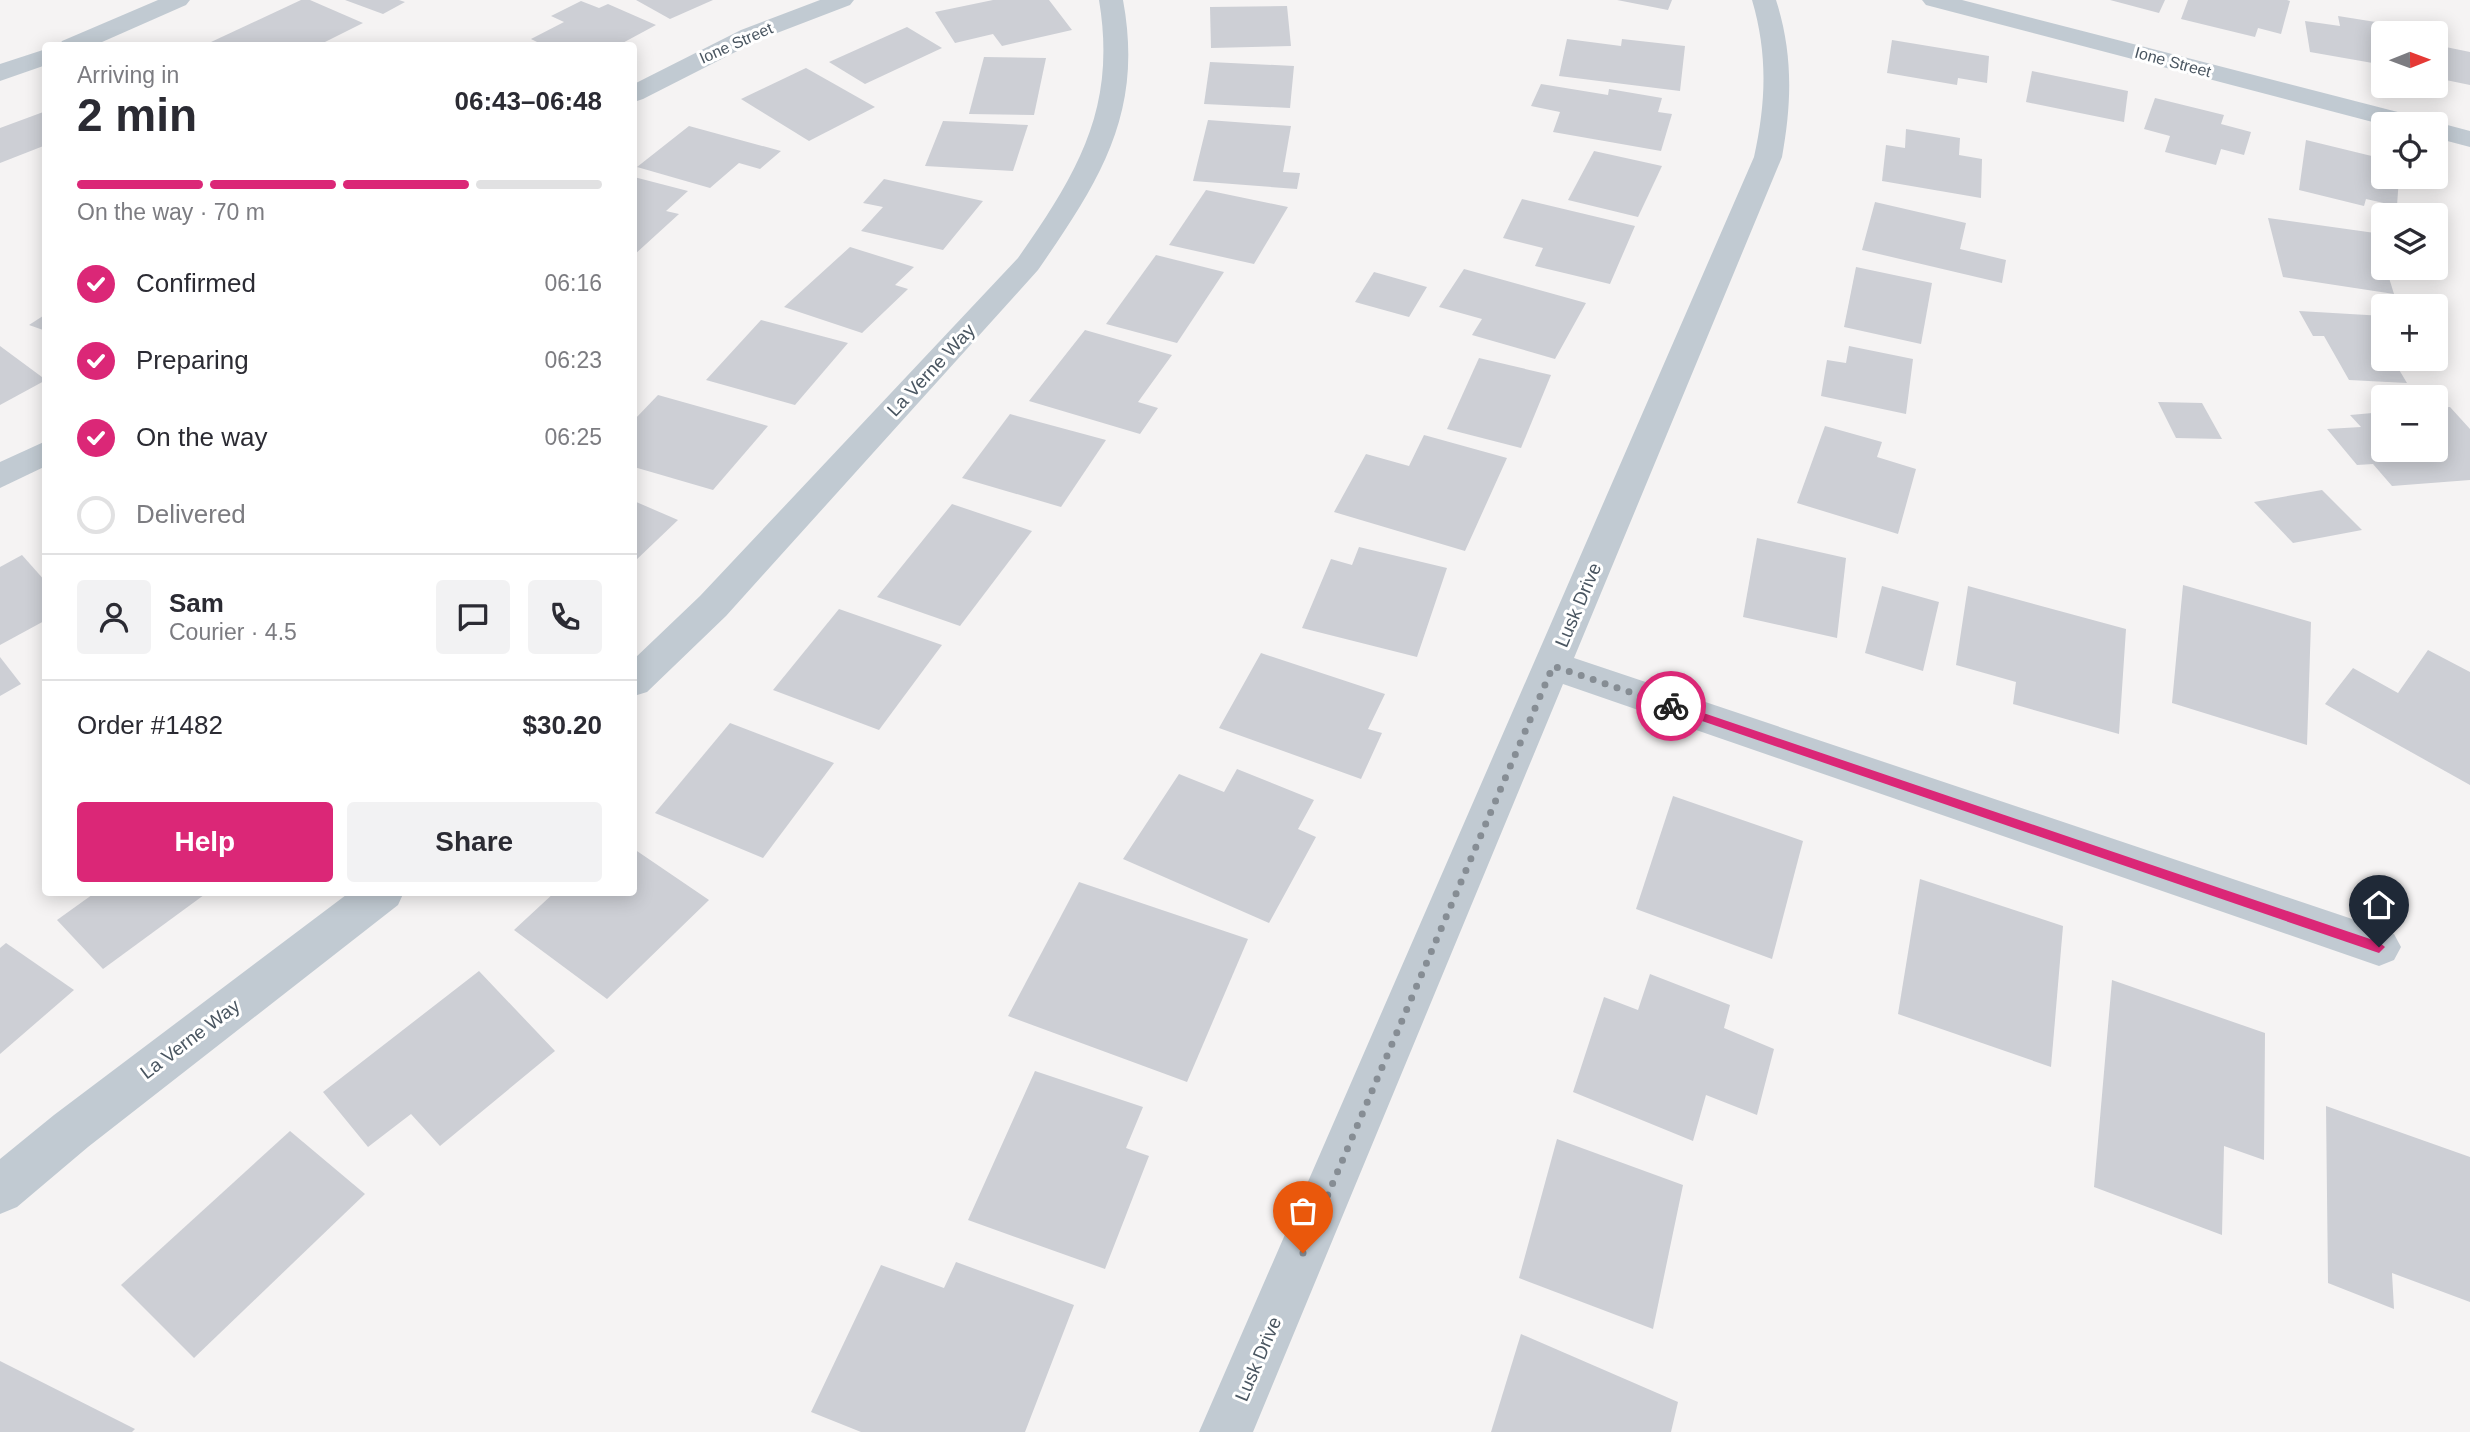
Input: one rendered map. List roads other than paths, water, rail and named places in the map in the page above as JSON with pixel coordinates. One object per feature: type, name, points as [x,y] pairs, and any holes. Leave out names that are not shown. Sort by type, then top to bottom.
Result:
[{"type":"street","points":[[80,42],[178,0]]},
{"type":"street","name":"Ione Street","points":[[637,92],[750,35],[842,0]]},
{"type":"street","name":"La Verne Way","points":[[637,679],[713,606],[1028,264],[1068,208],[1096,155],[1112,106],[1119,59],[1111,0]]},
{"type":"street","name":"Lusk Drive","points":[[1226,1432],[1768,157],[1779,107],[1778,58],[1764,0]]},
{"type":"street","name":"Ione Street","points":[[1934,0],[2371,113]]},
{"type":"street","points":[[0,73],[42,57]]},
{"type":"street","points":[[2448,133],[2470,139]]},
{"type":"street","points":[[0,476],[42,454]]},
{"type":"street","points":[[1553,666],[2379,947]]},
{"type":"street","name":"La Verne Way","points":[[0,1190],[71,1131],[378,896]]}]
